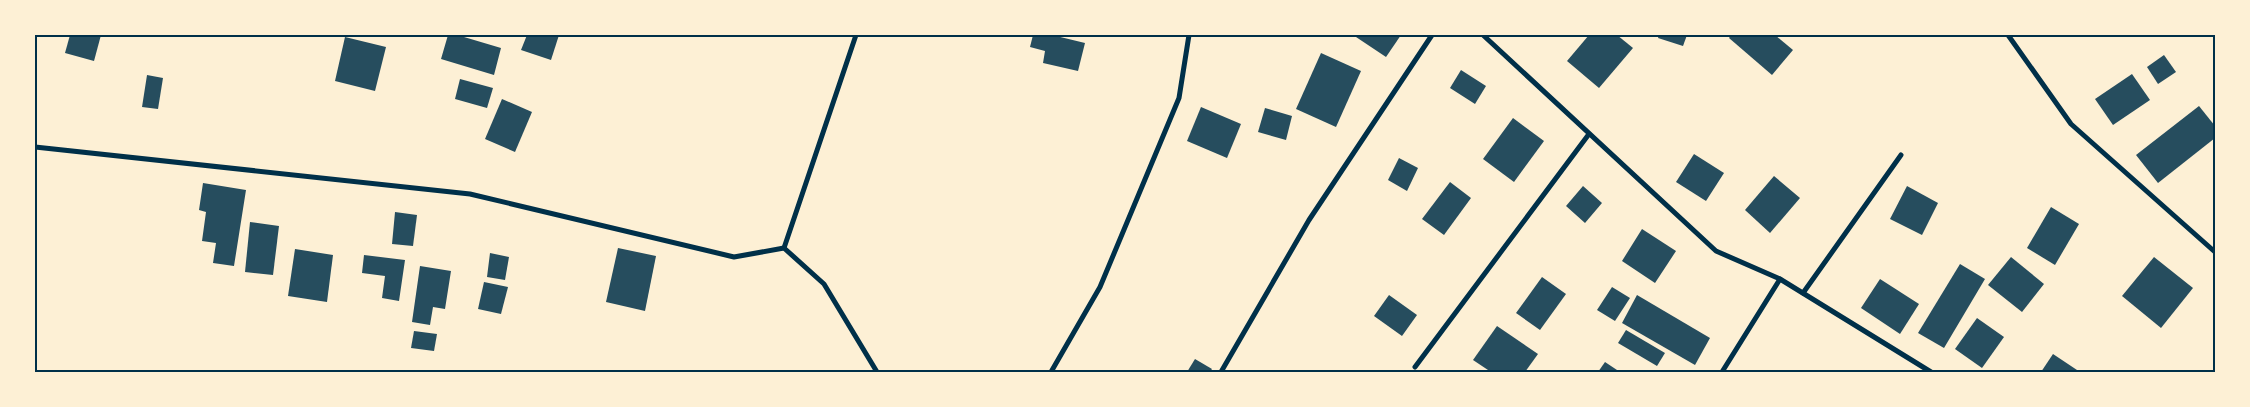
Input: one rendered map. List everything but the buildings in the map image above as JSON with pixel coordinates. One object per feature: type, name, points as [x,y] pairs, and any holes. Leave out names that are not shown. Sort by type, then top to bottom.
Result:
[{"type":"street","points":[[784,248],[856,35]]},
{"type":"street","points":[[1052,372],[1100,286],[1179,98],[1189,35]]},
{"type":"street","points":[[1221,372],[1308,220],[1432,35]]},
{"type":"street","points":[[1483,35],[1716,251],[1780,280],[1931,372]]},
{"type":"street","points":[[2008,35],[2071,124],[2215,252]]},
{"type":"street","points":[[1415,366],[1589,134]]},
{"type":"street","points":[[35,147],[470,194],[734,257],[784,248]]},
{"type":"street","points":[[1803,293],[1901,155]]},
{"type":"street","points":[[784,248],[824,284],[877,372]]},
{"type":"street","points":[[1722,372],[1780,280]]}]
